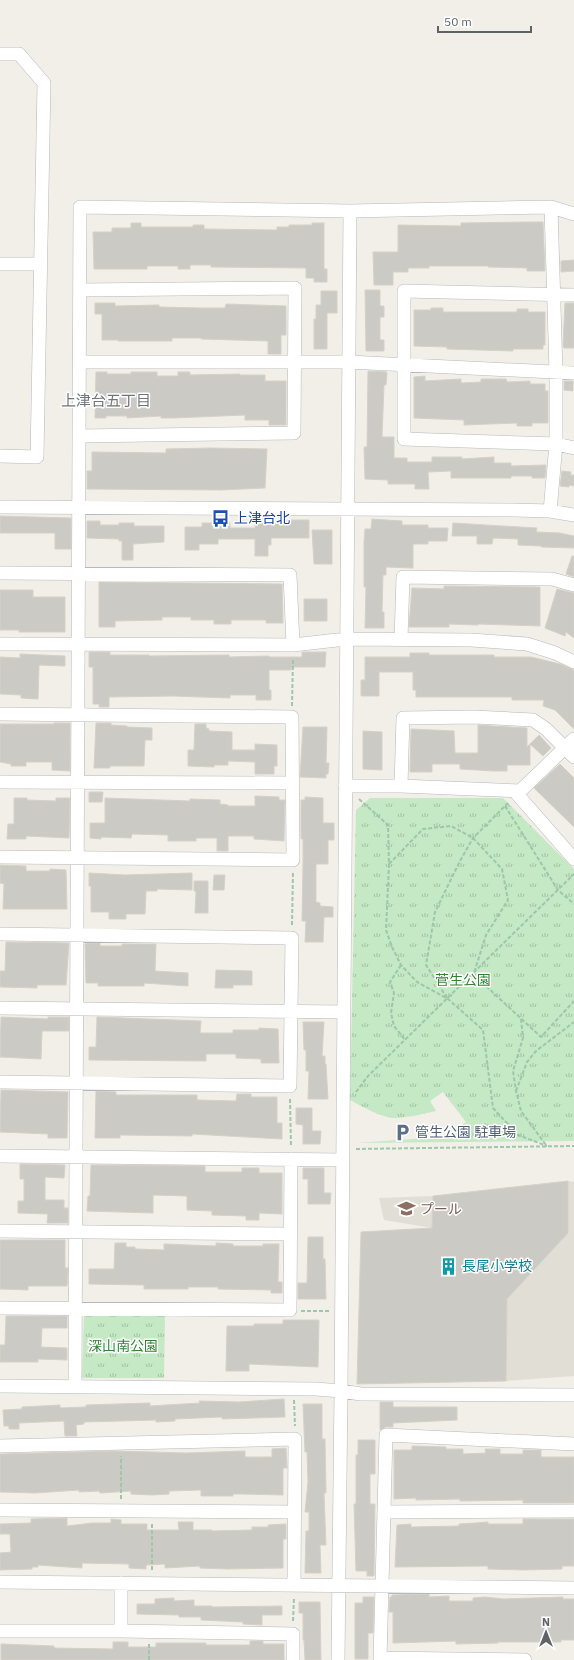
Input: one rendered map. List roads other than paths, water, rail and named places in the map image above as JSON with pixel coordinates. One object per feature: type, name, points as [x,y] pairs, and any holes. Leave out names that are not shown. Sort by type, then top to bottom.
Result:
[{"type":"street","points":[[0,54],[19,54],[44,82],[36,457],[0,456]]},
{"type":"street","points":[[75,1387],[80,207],[350,211],[551,207],[574,214]]},
{"type":"street","points":[[550,511],[556,444],[556,372],[551,207]]},
{"type":"street","points":[[338,1660],[350,211]]},
{"type":"street","points":[[0,264],[40,264]]},
{"type":"street","points":[[79,436],[294,433],[295,362],[295,288],[80,290]]},
{"type":"street","points":[[574,295],[404,291],[404,439],[556,444],[574,448]]},
{"type":"street","points":[[80,362],[348,362],[574,373]]},
{"type":"street","points":[[0,507],[348,508],[550,511],[574,515]]},
{"type":"street","points":[[0,573],[290,575],[293,645]]},
{"type":"street","points":[[401,639],[403,577],[552,579],[574,585]]},
{"type":"street","points":[[0,644],[293,645],[346,639],[472,640],[527,644],[555,652],[574,662]]},
{"type":"street","points":[[0,714],[292,717],[291,783],[293,860],[0,857]]},
{"type":"street","points":[[345,786],[401,786],[519,793],[571,748],[546,728],[533,720],[474,717],[403,718],[401,786]]},
{"type":"street","points":[[0,782],[291,783]]},
{"type":"street","points":[[519,793],[574,859]]},
{"type":"street","points":[[0,934],[292,938],[290,1086],[0,1082]]},
{"type":"street","points":[[0,1008],[343,1012]]},
{"type":"street","points":[[0,1156],[291,1159],[342,1154]]},
{"type":"street","points":[[0,1308],[290,1310],[291,1159]]},
{"type":"street","points":[[0,1231],[290,1234]]},
{"type":"street","points":[[0,1386],[316,1389],[361,1394],[574,1395]]},
{"type":"street","points":[[525,1660],[380,1659],[386,1435],[574,1444]]},
{"type":"street","points":[[0,1446],[295,1439],[294,1585]]},
{"type":"street","points":[[0,1510],[294,1512]]},
{"type":"street","points":[[384,1512],[574,1511]]},
{"type":"street","points":[[0,1582],[574,1588]]},
{"type":"street","points":[[121,1583],[121,1631]]},
{"type":"street","points":[[0,1631],[121,1631],[293,1634],[293,1660]]},
{"type":"place","name":"上津台北","points":[[221,518]]},
{"type":"place","name":"管生公園 駐車場","points":[[402,1132]]},
{"type":"place","name":"プール","points":[[407,1209]]},
{"type":"place","name":"長尾小学校","points":[[449,1266]]},
{"type":"district","name":"上津台五丁目","points":[[106,401]]},
{"type":"park label","name":"菅生公園","points":[[463,980]]},
{"type":"park label","name":"深山南公園","points":[[123,1346]]}]
